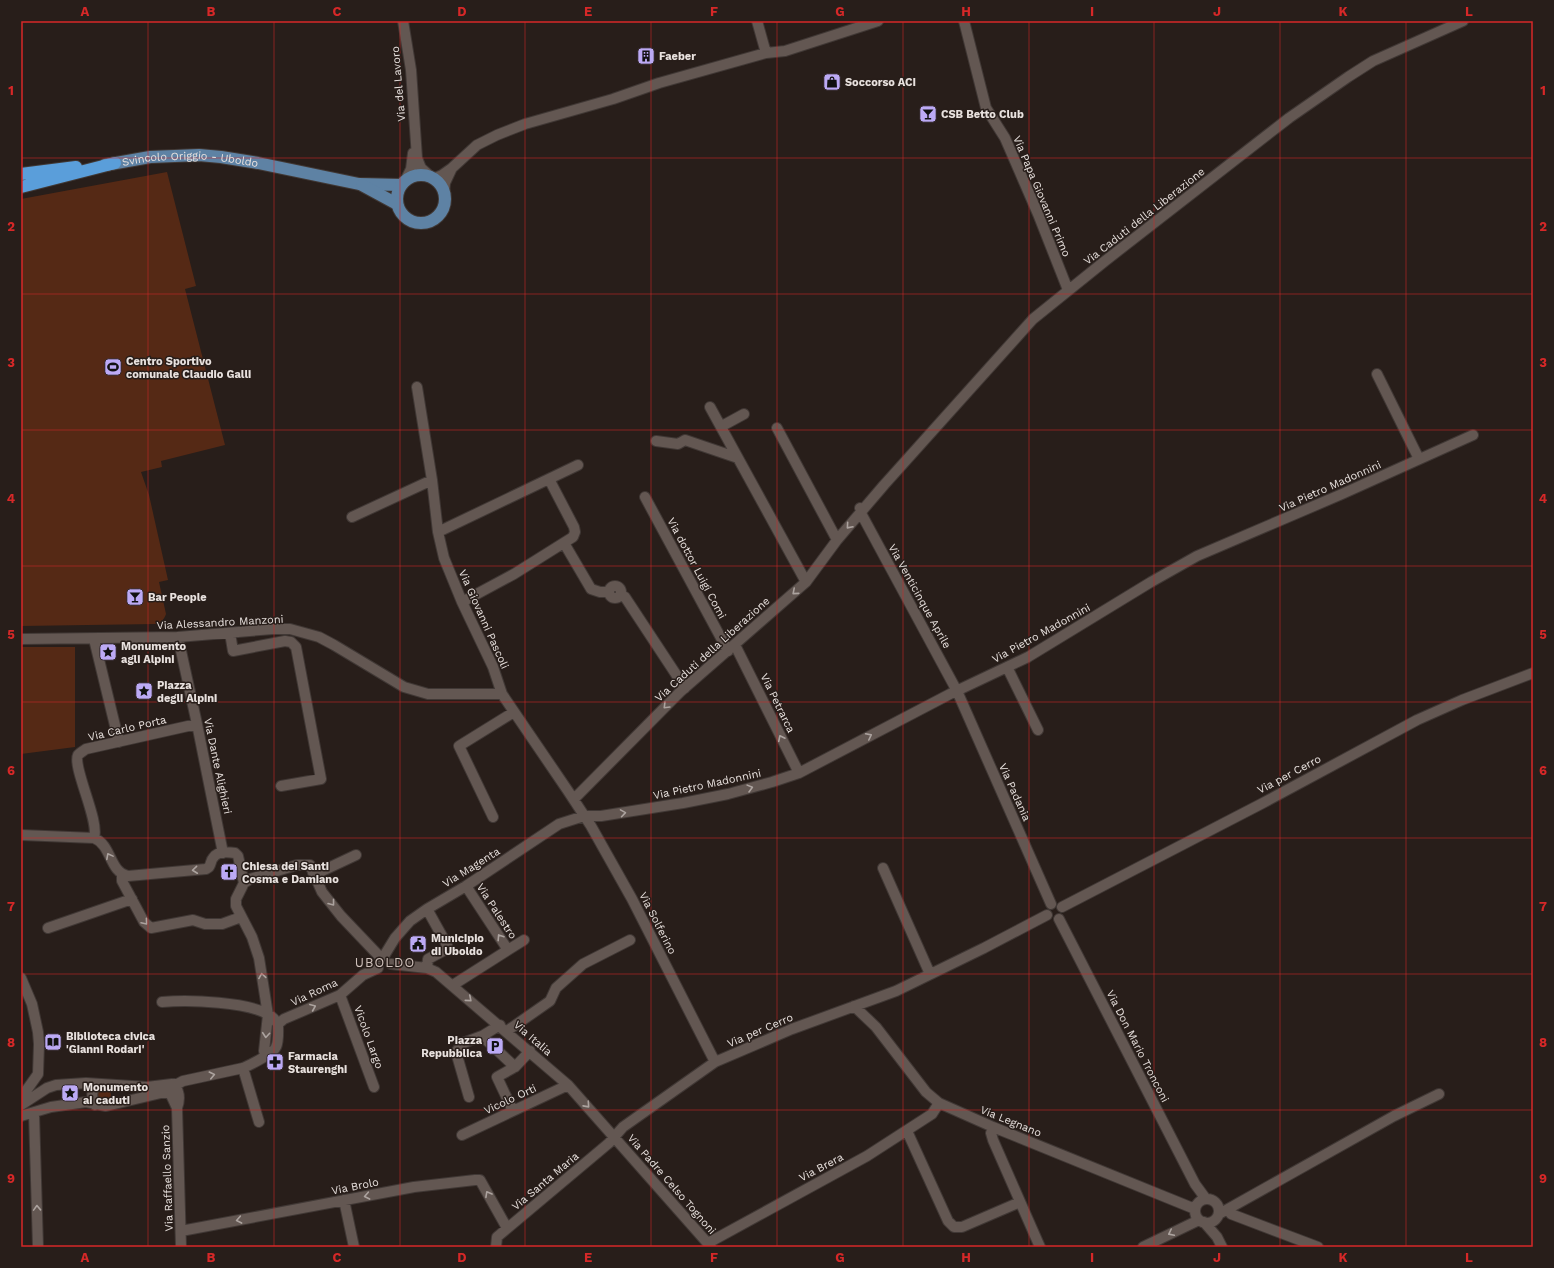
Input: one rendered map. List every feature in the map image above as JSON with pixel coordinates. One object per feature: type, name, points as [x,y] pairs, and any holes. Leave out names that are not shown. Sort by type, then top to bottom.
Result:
[{"type":"highway","points":[[21,174],[115,163]]},
{"type":"highway","points":[[21,187],[115,163]]},
{"type":"main road","name":"Svincolo Origgio - Uboldo","points":[[21,181],[115,163],[176,155],[221,157],[258,162],[359,184],[403,183]]},
{"type":"main road","points":[[420,175],[432,178],[440,184],[444,194],[444,204],[441,212],[434,219],[417,223],[402,214],[397,204],[398,192],[403,183],[415,176],[420,175]]},
{"type":"main road","name":"Svincolo Origgio - Uboldo","points":[[359,184],[397,204]]},
{"type":"street","name":"Via del Lavoro","points":[[403,21],[411,70],[415,145],[419,164],[432,178]]},
{"type":"street","points":[[757,21],[766,53]]},
{"type":"street","points":[[432,178],[442,175],[452,168],[477,145],[496,135],[525,124],[766,53],[785,51],[878,21]]},
{"type":"street","name":"Via Papa Giovanni Primo","points":[[964,21],[986,108],[1005,138],[1038,214],[1068,290]]},
{"type":"street","name":"Via Caduti della Liberazione","points":[[574,799],[685,688],[806,582],[837,540],[861,513],[860,504],[865,498],[884,485],[1033,319],[1289,118],[1348,77],[1372,61],[1463,21]]},
{"type":"street","name":"Via del Lavoro","points":[[403,183],[411,169],[415,145]]},
{"type":"street","points":[[444,194],[445,183],[452,168]]},
{"type":"street","points":[[1377,374],[1419,459]]},
{"type":"street","name":"Via Giovanni Pascoli","points":[[416,387],[432,480],[438,532],[444,558],[462,602],[493,668],[502,694],[574,799]]},
{"type":"street","points":[[710,407],[722,426],[806,582]]},
{"type":"street","points":[[722,426],[744,414]]},
{"type":"street","points":[[778,428],[837,540]]},
{"type":"street","name":"Via Pietro Madonnini","points":[[584,816],[601,816],[691,802],[750,788],[798,773],[1028,657],[1151,582],[1197,556],[1473,435]]},
{"type":"street","points":[[656,441],[678,444],[685,440],[738,458]]},
{"type":"street","points":[[438,532],[578,465]]},
{"type":"street","points":[[462,602],[514,574],[573,537],[575,530],[549,479]]},
{"type":"street","points":[[352,517],[432,480]]},
{"type":"street","name":"Via dottor Luigi Comi","points":[[646,497],[732,648]]},
{"type":"street","name":"Via Venticinque Aprile","points":[[861,513],[958,691]]},
{"type":"street","points":[[564,543],[591,589],[600,592],[609,592],[610,596],[614,598],[620,595],[625,597],[685,688]]},
{"type":"street","name":"Via Alessandro Manzoni","points":[[21,639],[178,637],[273,629],[290,630],[312,635],[334,645],[404,686],[428,694],[502,694]]},
{"type":"street","points":[[230,633],[233,651],[285,641],[291,642],[296,647],[321,779],[281,786]]},
{"type":"street","name":"Via Dante Alighieri","points":[[178,637],[223,853]]},
{"type":"street","points":[[94,639],[119,742]]},
{"type":"street","name":"Via Petrarca","points":[[732,648],[798,773]]},
{"type":"street","points":[[1007,667],[1038,730]]},
{"type":"street","name":"Via per Cerro","points":[[1062,907],[1261,804],[1417,720],[1462,700],[1533,673]]},
{"type":"street","name":"Via Padania","points":[[958,691],[1051,904]]},
{"type":"street","points":[[493,818],[459,746],[514,712]]},
{"type":"street","name":"Via Carlo Porta","points":[[94,838],[96,829],[82,782],[77,760],[78,756],[86,750],[197,724]]},
{"type":"street","name":"Via Solferino","points":[[574,799],[632,899],[715,1062]]},
{"type":"street","name":"Via Magenta","points":[[383,961],[395,938],[410,921],[466,886],[559,824],[584,816]]},
{"type":"street","points":[[21,835],[94,838],[100,840],[117,871],[122,875],[134,876],[206,869],[209,867],[214,857],[223,853],[235,853],[238,856],[244,883]]},
{"type":"street","points":[[313,873],[322,871],[356,855]]},
{"type":"street","points":[[266,1055],[264,1050],[268,1014],[259,958],[252,937],[241,917],[236,902],[244,883],[250,879],[296,865],[310,865],[322,892],[341,916],[383,961],[427,968],[428,959],[445,950],[447,945],[427,909]]},
{"type":"street","points":[[882,868],[930,974]]},
{"type":"street","points":[[122,875],[122,880],[144,922],[151,928],[193,920],[205,924],[222,924],[241,917]]},
{"type":"street","name":"Via Palestro","points":[[466,886],[508,950]]},
{"type":"street","points":[[48,928],[132,899]]},
{"type":"street","points":[[1056,903],[1062,907],[1062,915],[1059,919],[1052,920],[1047,915],[1046,910],[1051,904],[1056,903]]},
{"type":"street","name":"Via per Cerro","points":[[614,1137],[624,1127],[715,1062],[792,1029],[896,991],[1047,915]]},
{"type":"street","name":"Via Don Mario Tronconi","points":[[1059,919],[1195,1184],[1200,1204]]},
{"type":"street","name":"Via Palestro","points":[[453,985],[524,940]]},
{"type":"street","points":[[469,1097],[456,1052],[463,1043],[504,1028],[550,1001],[556,988],[583,964],[630,940]]},
{"type":"street","name":"Via Roma","points":[[278,1024],[284,1019],[340,995],[383,961]]},
{"type":"street","name":"Via Italia","points":[[427,968],[436,972],[453,985],[568,1085],[614,1137]]},
{"type":"street","points":[[21,978],[27,990],[36,1018],[39,1044],[36,1077],[38,1094],[45,1104],[51,1107]]},
{"type":"street","name":"Vicolo Largo","points":[[340,995],[374,1087]]},
{"type":"street","points":[[21,1105],[47,1088],[56,1085],[98,1084],[148,1086],[174,1084],[243,1068],[266,1055],[276,1047],[278,1024],[272,1016],[268,1014],[226,1004],[187,1000],[162,1002]]},
{"type":"street","name":"Via Legnano","points":[[854,1006],[876,1027],[926,1092],[939,1103],[993,1127],[1163,1195],[1200,1204]]},
{"type":"street","points":[[482,1036],[515,1067]]},
{"type":"street","points":[[513,1110],[497,1077],[515,1067],[530,1051]]},
{"type":"street","points":[[243,1068],[259,1122]]},
{"type":"street","points":[[36,1077],[56,1085]]},
{"type":"street","points":[[21,1098],[36,1077]]},
{"type":"street","points":[[95,1105],[93,1100],[93,1091],[95,1086],[98,1084]]},
{"type":"street","points":[[161,1093],[174,1084]]},
{"type":"street","name":"Via Raffaello Sanzio","points":[[174,1084],[179,1094],[177,1108],[181,1247]]},
{"type":"street","points":[[110,1105],[115,1100],[115,1095],[111,1085]]},
{"type":"street","name":"Vicolo Orti","points":[[462,1135],[568,1085]]},
{"type":"street","points":[[21,1116],[51,1107],[86,1102],[101,1106],[110,1105],[161,1093],[170,1094],[177,1108]]},
{"type":"street","points":[[1143,1247],[1202,1221],[1208,1223],[1221,1214],[1394,1116],[1439,1094]]},
{"type":"street","name":"Via Brera","points":[[707,1246],[867,1156],[932,1114],[939,1103]]},
{"type":"street","points":[[34,1113],[38,1247]]},
{"type":"street","points":[[993,1127],[991,1133],[993,1140],[1040,1247]]},
{"type":"street","points":[[907,1131],[950,1224],[958,1228],[962,1227],[1020,1202]]},
{"type":"street","name":"Via Santa Maria","points":[[496,1247],[497,1237],[609,1143],[614,1137]]},
{"type":"street","name":"Via Padre Celso Tognoni","points":[[614,1137],[699,1234],[707,1246]]},
{"type":"street","name":"Via Brolo","points":[[181,1231],[414,1187],[475,1180],[480,1180],[507,1228]]},
{"type":"street","points":[[344,1200],[354,1247]]},
{"type":"street","points":[[1217,1237],[1221,1214],[1216,1203],[1213,1201],[1200,1204],[1196,1215],[1217,1237],[1222,1247]]},
{"type":"street","points":[[1221,1214],[1231,1214],[1318,1247]]},
{"type":"shaded area","name":"Centro Sportivo comunale Claudio Galli","points":[[167,172],[196,286],[185,289],[225,445],[161,461],[162,467],[141,472],[149,495],[168,580],[159,582],[166,614],[162,620],[156,624],[21,626],[21,199]]},
{"type":"shaded area","points":[[21,647],[75,647],[75,747],[21,754]]},
{"type":"shaded area","points":[[104,1088],[109,1090],[111,1095],[109,1100],[104,1102],[99,1100],[97,1095],[99,1090]]},
{"type":"place","name":"Faeber","points":[[646,56]]},
{"type":"place","name":"Soccorso ACI","points":[[832,82]]},
{"type":"place","name":"CSB Betto Club","points":[[928,114]]},
{"type":"place","name":"Centro Sportivo comunale Claudio Galli","points":[[113,367]]},
{"type":"place","name":"Bar People","points":[[135,597]]},
{"type":"place","name":"Monumento agli Alpini","points":[[108,652]]},
{"type":"place","name":"Piazza degli Alpini","points":[[144,691]]},
{"type":"place","name":"Chiesa dei Santi Cosma e Damiano","points":[[229,872]]},
{"type":"place","name":"Municipio di Uboldo","points":[[418,944]]},
{"type":"place","name":"Biblioteca civica 'Gianni Rodari'","points":[[53,1042]]},
{"type":"place","name":"Piazza Repubblica","points":[[495,1046]]},
{"type":"place","name":"Farmacia Staurenghi","points":[[275,1062]]},
{"type":"place","name":"Monumento ai caduti","points":[[70,1093]]},
{"type":"district","name":"UBOLDO","points":[[385,962]]}]
